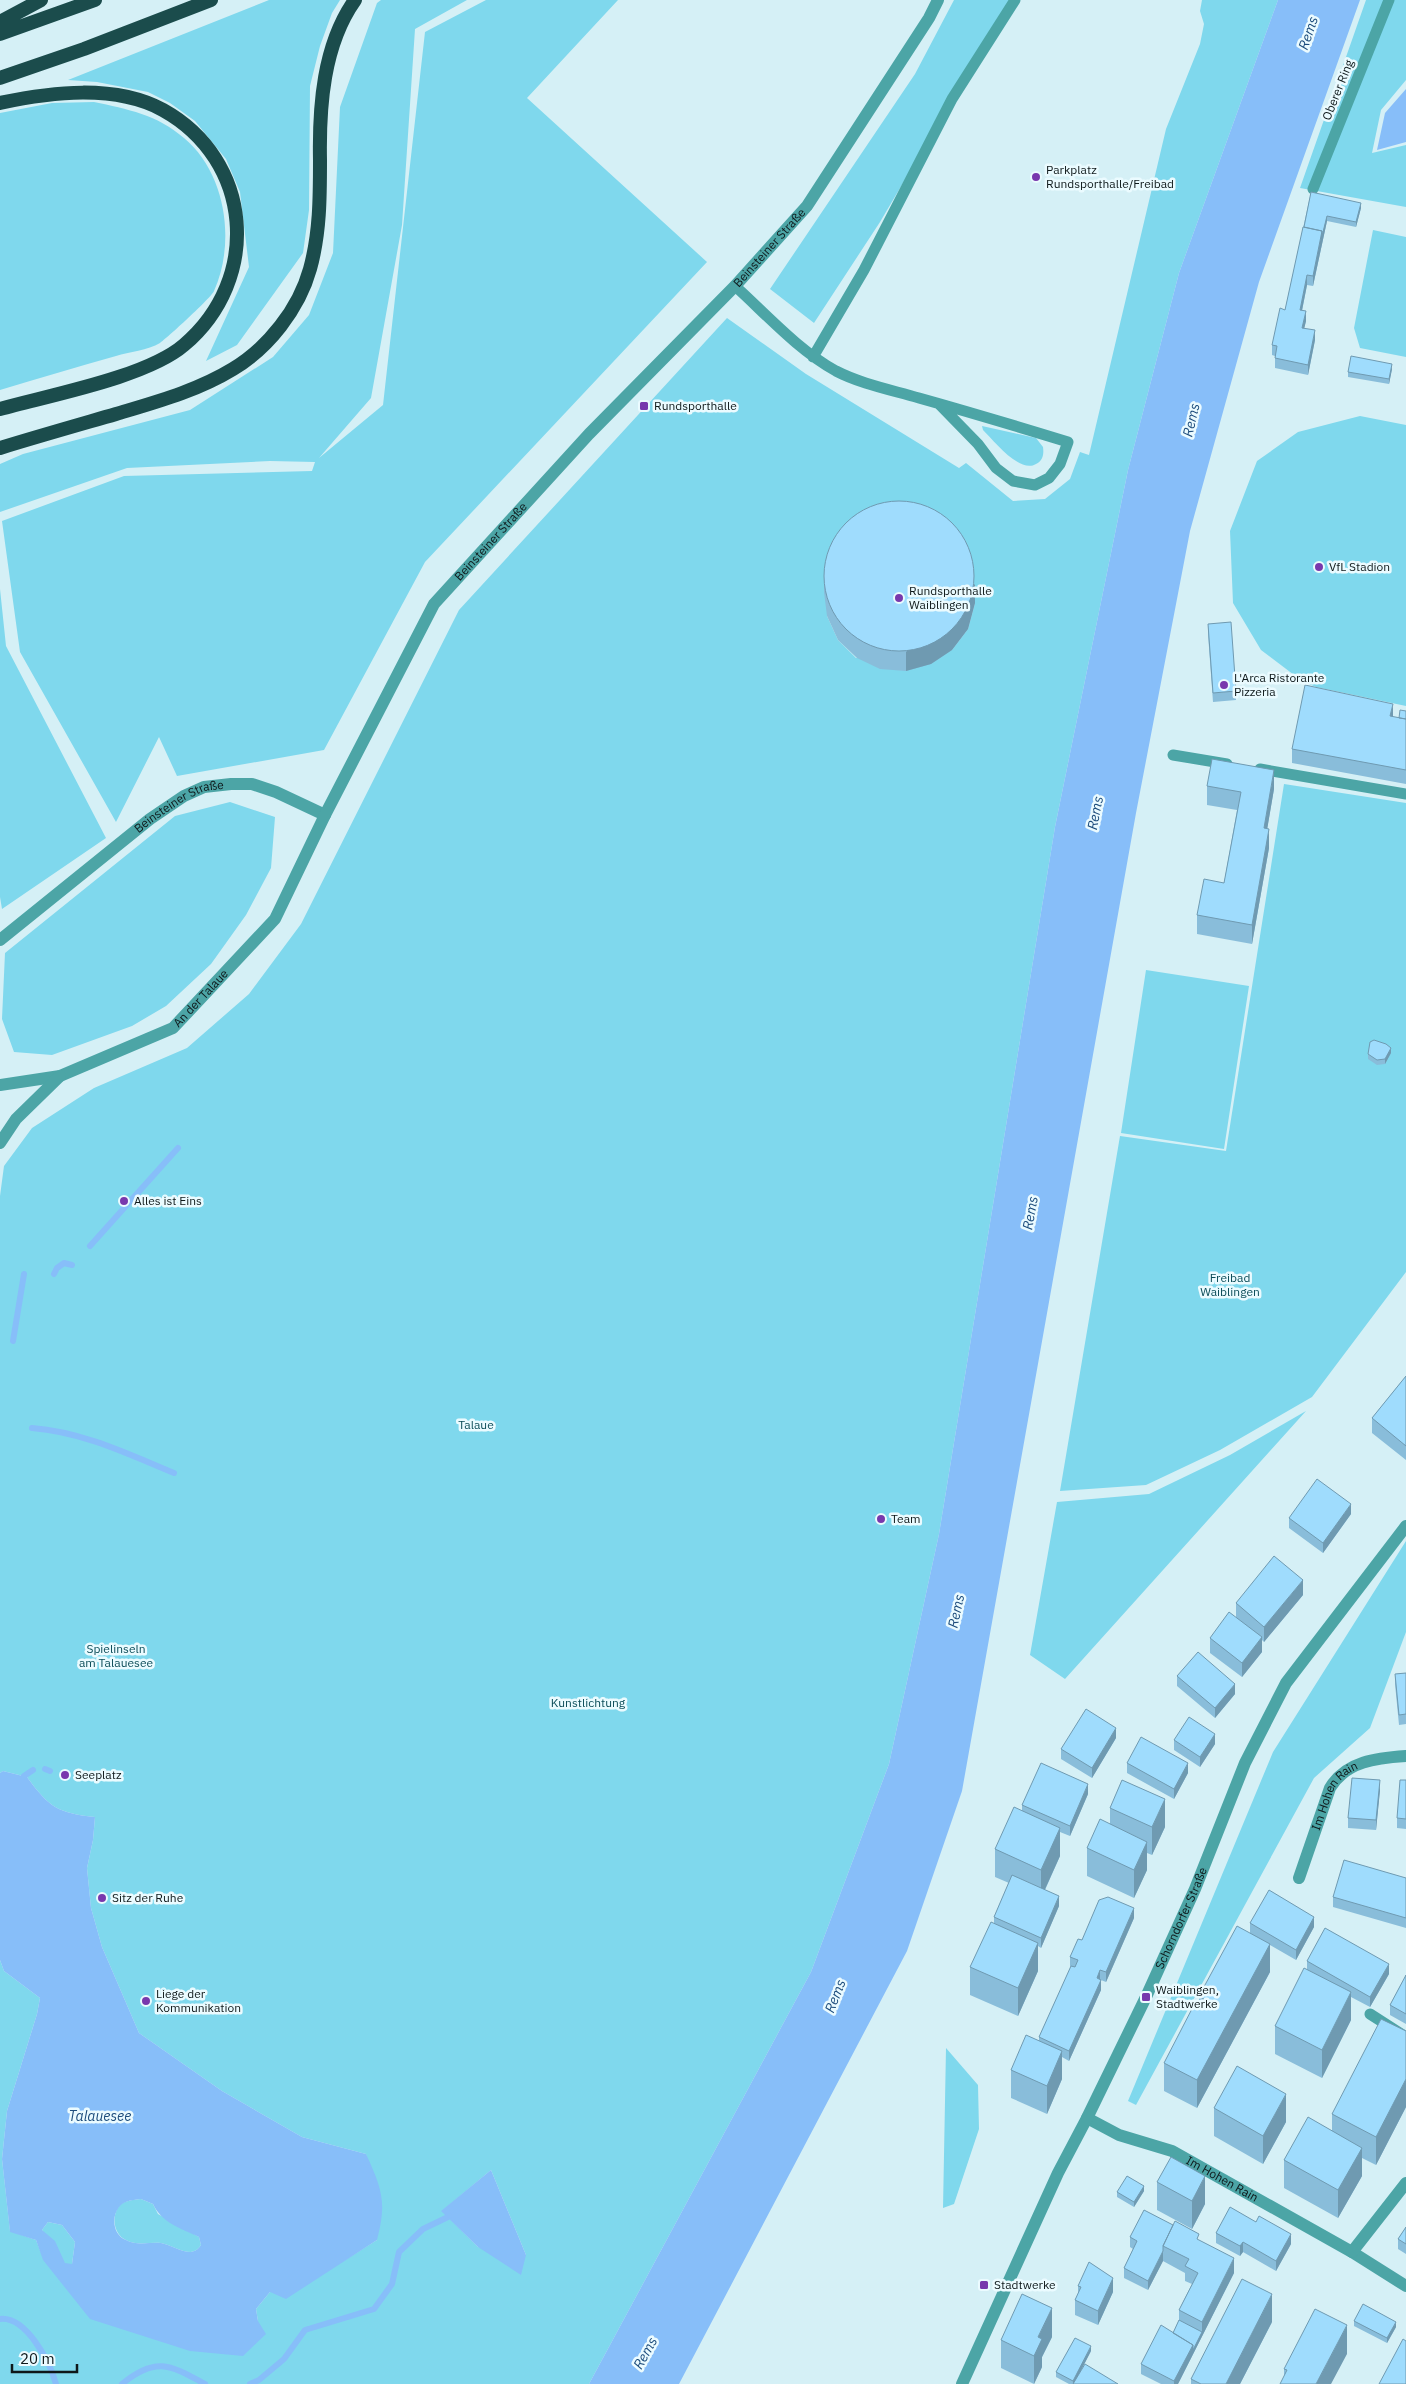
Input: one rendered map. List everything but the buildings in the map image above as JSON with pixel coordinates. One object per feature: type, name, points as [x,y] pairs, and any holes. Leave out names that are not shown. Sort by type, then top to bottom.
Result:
[{"type":"highway","points":[[0,22],[41,0]]},
{"type":"highway","points":[[0,34],[95,0]]},
{"type":"highway","points":[[0,78],[84,49],[211,0]]},
{"type":"highway","points":[[0,448],[153,403],[194,388],[233,369],[245,360],[283,323],[297,301],[310,271],[317,237],[320,199],[321,108],[325,78],[342,22],[355,0]]},
{"type":"highway","points":[[0,103],[30,96],[60,93],[105,94],[135,99],[163,110],[196,134],[215,157],[229,186],[236,216],[237,246],[232,274],[221,302],[204,326],[183,346],[157,362],[124,374],[0,409]]},
{"type":"street","name":"Beinsteiner Straße","points":[[0,940],[150,819],[184,796],[204,787],[252,784],[276,792],[325,815],[434,604],[589,434],[735,286],[807,206],[929,18],[938,0]]},
{"type":"street","name":"An der Talaue","points":[[0,1086],[60,1076],[173,1028],[275,919],[325,815]]},
{"type":"street","points":[[0,1144],[16,1119],[60,1076]]},
{"type":"street","name":"Schorndorfer Straße","points":[[962,2384],[1058,2173],[1087,2118],[1190,1898],[1245,1764],[1286,1683],[1406,1526]]},
{"type":"street","name":"Im Hohen Rain","points":[[1299,1878],[1330,1788],[1337,1777],[1354,1765],[1380,1758],[1406,1756]]},
{"type":"street","name":"Im Hohen Rain","points":[[1087,2118],[1119,2135],[1172,2151],[1352,2252],[1406,2286]]},
{"type":"street","points":[[1352,2252],[1406,2184]]},
{"type":"lane","points":[[813,357],[864,270],[952,99],[1015,0]]},
{"type":"lane","name":"Oberer Ring","points":[[1313,189],[1389,0]]},
{"type":"lane","points":[[735,286],[813,357],[838,372],[1068,442],[1060,464],[1049,478],[1035,485],[1013,480],[996,468],[978,444],[939,404]]},
{"type":"lane","points":[[1173,755],[1406,794]]},
{"type":"lane","points":[[1370,2014],[1406,2037]]},
{"type":"green space","points":[[269,0],[340,0],[332,13],[320,46],[310,86],[309,210],[303,253],[237,345],[206,361],[249,267],[240,192],[226,159],[195,121],[170,103],[148,92],[97,82],[68,80]]},
{"type":"green space","points":[[381,0],[467,0],[415,29],[402,225],[371,398],[319,458],[383,405],[425,32],[486,0],[618,0],[527,98],[707,262],[425,562],[324,750],[177,776],[159,737],[116,822],[20,652],[2,521],[124,476],[312,471],[315,462],[270,461],[127,468],[0,512],[0,464],[23,454],[190,410],[273,357],[309,315],[333,253],[340,107],[377,3]]},
{"type":"green space","points":[[954,0],[1011,0],[880,222],[814,323],[770,289],[915,74]]},
{"type":"green space","name":"Talaue","points":[[1202,0],[1278,0],[1179,273],[1128,470],[1055,827],[939,1534],[889,1764],[811,1972],[589,2384],[0,2384],[0,1960],[4,1971],[40,1998],[37,2014],[7,2111],[2,2159],[10,2231],[36,2240],[44,2260],[258,2321],[256,2309],[270,2292],[345,2260],[377,2240],[366,2154],[302,2137],[222,2091],[139,2033],[102,1947],[91,1908],[87,1868],[93,1840],[95,1817],[71,1813],[55,1807],[48,1802],[27,1777],[3,1771],[0,1773],[0,1196],[4,1166],[32,1128],[94,1088],[187,1048],[249,994],[301,924],[459,610],[727,318],[806,374],[959,468],[966,463],[1013,501],[1045,499],[1070,479],[1080,452],[1089,455],[1166,129],[1200,44],[1204,24],[1200,11]],"holes":[[[975,603],[968,629],[952,650],[856,658],[838,640],[827,616]],[[491,2170],[526,2255],[478,2247],[442,2211]]]},
{"type":"green space","points":[[1366,0],[1406,0],[1406,80],[1381,110],[1372,153],[1406,145],[1406,207],[1300,188]]},
{"type":"green space","points":[[94,102],[130,110],[153,118],[174,130],[198,153],[210,170],[218,189],[223,209],[225,230],[221,272],[211,295],[160,343],[0,390],[0,113],[52,103]]},
{"type":"green space","points":[[1373,230],[1406,237],[1406,357],[1360,348],[1354,328]]},
{"type":"green space","name":"VfL Stadion","points":[[1360,416],[1406,425],[1406,706],[1316,687],[1302,681],[1261,650],[1233,603],[1230,531],[1257,461],[1298,432]]},
{"type":"green space","points":[[982,426],[1036,438],[1043,447],[1042,459],[1030,466],[1015,461],[983,430]]},
{"type":"green space","points":[[0,589],[6,646],[106,838],[2,909],[0,897]]},
{"type":"green space","name":"Freibad Waiblingen","points":[[1284,784],[1406,803],[1406,1272],[1312,1397],[1220,1450],[1146,1485],[1060,1491],[1120,1136],[1226,1151]]},
{"type":"green space","points":[[230,802],[275,817],[271,868],[246,915],[211,964],[166,1006],[132,1026],[52,1055],[14,1052],[2,1019],[5,953],[175,816]]},
{"type":"green space","points":[[1146,970],[1249,986],[1224,1149],[1121,1133]]},
{"type":"green space","points":[[1306,1411],[1065,1679],[1030,1655],[1057,1502],[1149,1494],[1230,1455]]},
{"type":"green space","points":[[1406,1541],[1406,1632],[1370,1728],[1314,1778],[1136,2105],[1128,2101],[1273,1752]]},
{"type":"green space","points":[[946,2048],[978,2085],[979,2129],[954,2204],[943,2208]]},
{"type":"green space","points":[[141,2199],[153,2204],[158,2214],[199,2237],[201,2245],[197,2250],[187,2252],[161,2243],[134,2243],[122,2238],[115,2225],[117,2210],[124,2203]]},
{"type":"green space","points":[[48,2222],[62,2225],[75,2242],[72,2264],[65,2264],[42,2230]]},
{"type":"water","name":"Rems","points":[[1278,0],[1360,0],[1259,282],[1190,531],[1136,813],[962,1791],[907,1951],[679,2384],[589,2384],[811,1972],[889,1764],[939,1534],[1055,827],[1128,470],[1179,273]]},
{"type":"water","points":[[1406,89],[1406,142],[1377,150],[1385,113]]},
{"type":"water","name":"Talauesee","points":[[3,1771],[27,1777],[48,1802],[55,1807],[71,1813],[95,1817],[93,1840],[87,1868],[91,1908],[102,1947],[139,2033],[222,2091],[302,2137],[366,2154],[381,2196],[382,2215],[377,2240],[286,2299],[270,2292],[256,2309],[258,2321],[266,2334],[243,2356],[190,2351],[90,2319],[43,2260],[36,2240],[10,2232],[2,2159],[7,2111],[37,2014],[40,1998],[4,1971],[0,1960],[0,1773]],"holes":[[[141,2199],[153,2204],[161,2216],[172,2224],[199,2237],[201,2245],[197,2250],[187,2252],[161,2243],[134,2243],[122,2238],[116,2230],[114,2221],[116,2211],[124,2203]],[[48,2222],[62,2225],[75,2242],[72,2264],[65,2263],[55,2241],[42,2230]]]},
{"type":"water","points":[[491,2170],[526,2255],[521,2275],[478,2247],[441,2211]]},
{"type":"waterway","points":[[90,1246],[178,1148]]},
{"type":"waterway","points":[[54,1274],[57,1268],[64,1263],[72,1265]]},
{"type":"waterway","points":[[13,1341],[24,1274]]},
{"type":"waterway","points":[[32,1428],[51,1430],[87,1439],[122,1451],[174,1473]]},
{"type":"waterway","points":[[45,1769],[50,1771]]},
{"type":"waterway","points":[[24,1776],[33,1770]]},
{"type":"waterway","points":[[250,2384],[259,2380],[284,2359],[305,2330],[374,2309],[392,2284],[399,2252],[423,2229],[448,2217]]},
{"type":"waterway","points":[[0,2319],[10,2320],[28,2332],[48,2364],[56,2384]]},
{"type":"waterway","points":[[122,2384],[144,2370],[163,2366],[182,2372],[205,2384]]},
{"type":"place","name":"Parkplatz Rundsporthalle/Freibad","points":[[1036,177]]},
{"type":"place","name":"Rundsporthalle","points":[[644,406]]},
{"type":"place","name":"VfL Stadion","points":[[1319,567]]},
{"type":"place","name":"Rundsporthalle Waiblingen","points":[[899,598]]},
{"type":"place","name":"L'Arca Ristorante Pizzeria","points":[[1224,685]]},
{"type":"place","name":"Alles ist Eins","points":[[124,1201]]},
{"type":"place","name":"Team","points":[[881,1519]]},
{"type":"place","name":"Seeplatz","points":[[65,1775]]},
{"type":"place","name":"Sitz der Ruhe","points":[[102,1898]]},
{"type":"place","name":"Waiblingen, Stadtwerke","points":[[1146,1997]]},
{"type":"place","name":"Liege der Kommunikation","points":[[146,2001]]},
{"type":"place","name":"Stadtwerke","points":[[984,2285]]},
{"type":"park label","name":"Spielinseln am Talauesee","points":[[116,1656]]},
{"type":"park label","name":"Kunstlichtung","points":[[588,1703]]}]
